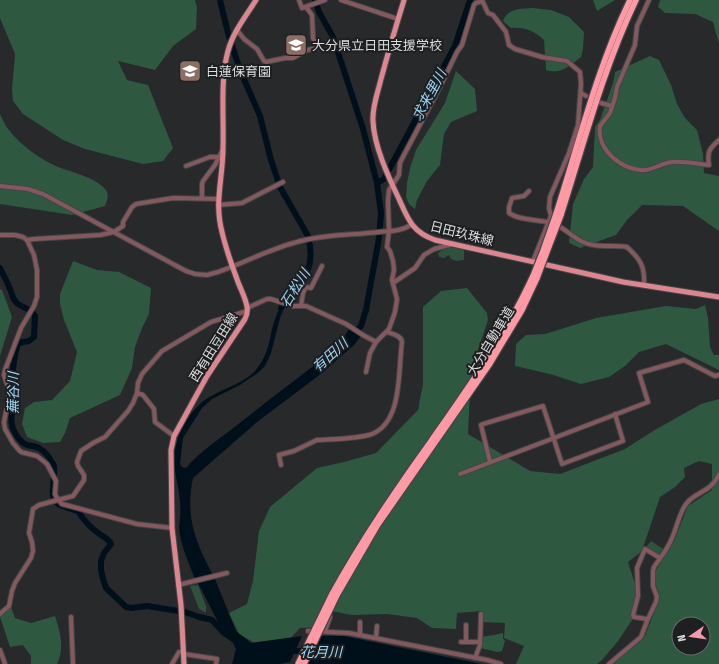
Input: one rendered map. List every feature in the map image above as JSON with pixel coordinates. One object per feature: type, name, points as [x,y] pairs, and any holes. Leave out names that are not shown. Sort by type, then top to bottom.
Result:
[{"type":"highway","name":"大分自動車道","points":[[558,214],[601,69],[619,23],[630,0]]},
{"type":"highway","name":"大分自動車道","points":[[304,664],[347,566],[381,512],[489,356],[535,277],[543,251],[558,214],[606,71],[624,25],[636,0]]},
{"type":"highway","name":"大分自動車道","points":[[298,664],[334,595]]},
{"type":"main road","name":"西有田豆田線","points":[[184,664],[181,605],[172,528],[170,461],[174,436],[207,376],[245,319],[247,310],[222,232],[218,202],[223,148],[224,69],[228,49],[236,32],[256,0]]},
{"type":"main road","name":"日田玖珠線","points":[[404,0],[376,98],[373,115],[374,129],[392,186],[412,225],[425,237],[435,240],[623,282],[644,284],[719,297]]},
{"type":"street","points":[[298,0],[302,8],[325,0]]},
{"type":"street","points":[[341,0],[398,19]]},
{"type":"street","points":[[649,0],[637,26],[635,45],[618,87],[610,113],[600,126],[602,142],[612,157],[625,166],[645,170],[672,162],[709,165],[708,155],[710,149],[719,140]]},
{"type":"street","points":[[366,372],[368,357],[376,342],[387,332],[395,312],[397,299],[392,280],[394,270],[393,261],[390,250],[387,247],[389,231],[388,202],[390,190],[399,175],[400,163],[462,45],[474,2],[482,1],[488,13],[493,15],[506,32],[509,45],[515,49],[542,57],[558,59],[571,64],[580,72],[581,93],[578,125],[569,153],[550,197],[549,208],[551,216],[533,261]]},
{"type":"street","points":[[236,32],[257,49],[266,62],[285,58],[294,58],[307,50],[317,48],[313,38],[314,20],[307,7]]},
{"type":"street","points":[[581,93],[586,96]]},
{"type":"street","points":[[601,103],[612,106]]},
{"type":"street","points":[[200,198],[202,196],[203,181],[215,165],[223,148]]},
{"type":"street","points":[[186,166],[210,157],[219,157]]},
{"type":"street","points":[[27,240],[100,235],[114,232],[123,226],[123,222],[136,204],[173,198],[200,198],[218,202],[242,203],[283,182]]},
{"type":"street","points":[[0,186],[28,189],[43,194],[186,271],[195,274],[207,275],[232,267],[286,245],[312,238],[405,229],[412,225]]},
{"type":"street","points":[[529,191],[524,196],[512,198],[510,201],[509,213],[518,217],[549,222],[565,229],[584,243],[599,247],[627,248],[641,262],[644,275],[644,284]]},
{"type":"street","points":[[0,235],[15,235],[23,237],[27,240],[34,255],[37,270],[37,297],[34,306],[21,328],[5,370],[4,375],[9,390],[4,422],[5,429],[21,452],[41,458],[50,469],[54,477],[56,501]]},
{"type":"street","points":[[393,284],[415,268],[424,255],[434,249],[453,244]]},
{"type":"street","points":[[301,306],[303,293],[306,287],[311,288],[322,266]]},
{"type":"street","points":[[0,614],[9,606],[15,582],[33,552],[29,533],[32,509],[38,505],[73,496],[84,480],[84,475],[77,462],[81,451],[105,437],[128,411],[137,393],[138,383],[142,374],[162,351],[211,322],[247,310],[267,299],[288,304],[306,306],[346,324],[376,342]]},
{"type":"street","points":[[281,465],[279,455],[294,451],[311,442],[317,440],[360,437],[381,430],[385,425],[397,399],[402,342],[402,339],[398,336],[387,332]]},
{"type":"street","points":[[460,474],[648,402],[640,373],[684,360],[715,376],[719,375]]},
{"type":"street","points":[[137,393],[143,395],[154,409],[155,422],[174,436]]},
{"type":"street","points":[[490,462],[481,425],[483,424],[543,406],[562,464],[623,441],[615,414]]},
{"type":"street","points":[[609,664],[641,637],[657,597],[654,586],[653,570],[672,539],[682,511],[694,497],[712,486],[719,474]]},
{"type":"street","points":[[56,501],[62,504],[137,524],[172,528]]},
{"type":"street","points":[[647,619],[634,617],[633,615],[638,596],[637,568],[645,549],[660,558]]},
{"type":"street","points":[[178,585],[227,573]]},
{"type":"street","points":[[475,658],[480,642],[481,614]]},
{"type":"street","points":[[71,617],[73,664]]},
{"type":"street","points":[[325,631],[330,618]]},
{"type":"street","points":[[360,622],[360,635]]},
{"type":"street","points":[[376,638],[377,626]]},
{"type":"street","points":[[466,626],[463,642],[480,642]]},
{"type":"street","points":[[308,631],[325,631],[360,635],[501,664]]},
{"type":"street","points":[[0,650],[5,664]]},
{"type":"street","points":[[172,664],[179,652],[217,658],[216,664]]},
{"type":"green space","points":[[0,0],[195,0],[197,8],[196,29],[173,46],[155,70],[118,61],[127,80],[148,85],[173,148],[163,161],[143,164],[85,149],[63,140],[23,114],[13,101],[12,89],[15,54],[0,18]]},
{"type":"green space","points":[[593,0],[615,0],[597,11]]},
{"type":"green space","points":[[660,0],[719,0],[719,44],[713,22],[695,14],[665,13],[658,7]]},
{"type":"green space","points":[[532,8],[551,10],[569,17],[584,32],[581,57],[565,69],[556,71],[546,70],[544,40],[529,30],[511,28],[503,21],[511,11]]},
{"type":"green space","points":[[650,56],[659,60],[671,85],[677,104],[685,118],[697,130],[703,154],[704,173],[719,176],[719,231],[683,206],[642,205],[627,220],[616,235],[580,248],[569,243],[573,204],[584,179],[593,167],[595,127],[600,120],[613,83],[615,72]]},
{"type":"green space","points":[[456,71],[475,89],[477,111],[451,122],[444,134],[440,165],[427,181],[417,200],[415,209],[409,204],[406,197],[410,168],[416,150],[445,103]]},
{"type":"green space","points":[[0,114],[6,127],[14,136],[47,162],[84,176],[101,185],[107,191],[108,198],[105,206],[72,215],[0,204]]},
{"type":"green space","points":[[454,247],[464,249],[464,260],[456,261],[451,259],[449,255],[444,258],[439,257],[438,253],[445,249]]},
{"type":"green space","points":[[73,261],[97,270],[119,272],[151,288],[149,314],[135,347],[132,368],[120,395],[70,418],[60,442],[43,443],[27,437],[22,424],[25,408],[34,402],[52,400],[70,381],[77,352],[64,320],[60,304],[60,294]]},
{"type":"green space","points":[[467,288],[487,313],[488,320],[471,371],[468,434],[530,471],[560,474],[625,449],[653,431],[701,404],[719,399],[719,664],[613,664],[644,638],[660,598],[656,585],[655,572],[674,541],[688,506],[712,490],[712,464],[699,461],[684,468],[685,477],[675,487],[660,497],[642,551],[628,562],[637,590],[632,620],[618,641],[597,664],[516,664],[524,646],[504,638],[505,623],[482,622],[482,611],[457,613],[456,629],[432,628],[417,618],[387,614],[352,615],[331,611],[323,627],[300,628],[287,642],[258,645],[239,634],[229,613],[247,604],[253,581],[259,531],[270,507],[317,468],[376,453],[418,410],[423,384],[423,307],[441,291]]},
{"type":"green space","points":[[0,289],[2,290],[12,317],[0,356]]},
{"type":"green space","points":[[705,305],[708,318],[710,347],[714,355],[719,355],[719,370],[666,344],[639,352],[625,366],[609,377],[581,384],[550,374],[515,366],[516,344],[526,335],[545,334],[596,318],[666,306],[696,309]]},
{"type":"green space","points":[[651,541],[665,550],[657,556],[645,548]]},
{"type":"green space","points":[[198,585],[206,606],[206,613],[199,609],[190,586]]},
{"type":"green space","points":[[11,607],[15,618],[31,623],[55,616],[61,640],[61,652],[57,664],[31,664],[31,656],[23,645],[10,647],[0,617]]},
{"type":"green space","points":[[503,633],[503,638],[505,641],[502,651],[497,652],[481,648],[481,637]]},
{"type":"water","points":[[281,303],[285,305],[271,353],[265,366],[240,385],[212,399],[202,408],[183,438],[180,464],[182,467],[186,468],[211,445],[332,352],[350,327],[361,336],[354,345],[322,373],[257,422],[193,478],[190,505],[193,528],[201,551],[213,575],[195,579],[185,554],[179,527],[179,490],[174,464],[174,456],[178,439],[189,416],[200,404],[213,395],[250,376],[259,366],[270,340]]},
{"type":"water","points":[[215,579],[236,631],[251,643],[302,636],[290,662],[279,664],[232,664],[236,649],[219,624],[198,583]]},
{"type":"water","points":[[318,636],[344,636],[481,664],[304,664]]},
{"type":"waterway","name":"石松川","points":[[220,0],[228,33],[240,70],[260,116],[271,160],[280,187],[308,236],[310,244],[311,252],[307,271],[304,277],[285,300],[281,308]]},
{"type":"waterway","name":"有田川","points":[[315,0],[319,12],[333,37],[363,129],[377,183],[381,213],[379,238],[366,310],[361,326],[353,334]]},
{"type":"waterway","name":"求来里川","points":[[377,183],[384,179],[455,46],[470,0]]},
{"type":"waterway","name":"蕪谷川","points":[[0,268],[15,301],[31,311],[35,316],[34,337],[29,341],[18,343],[15,356],[13,370],[16,388],[11,421],[12,427],[22,442],[39,448],[49,457],[54,465],[53,497],[55,501],[58,504],[78,511],[91,527],[110,542],[111,544],[104,553],[101,561],[101,570],[106,588],[126,607],[131,608],[147,606],[185,612],[212,620],[223,632],[233,639]]},
{"type":"waterway","name":"花月川","points":[[288,651],[309,651]]},
{"type":"place","name":"大分県立日田支援学校","points":[[296,45]]},
{"type":"place","name":"白蓮保育園","points":[[190,71]]}]
